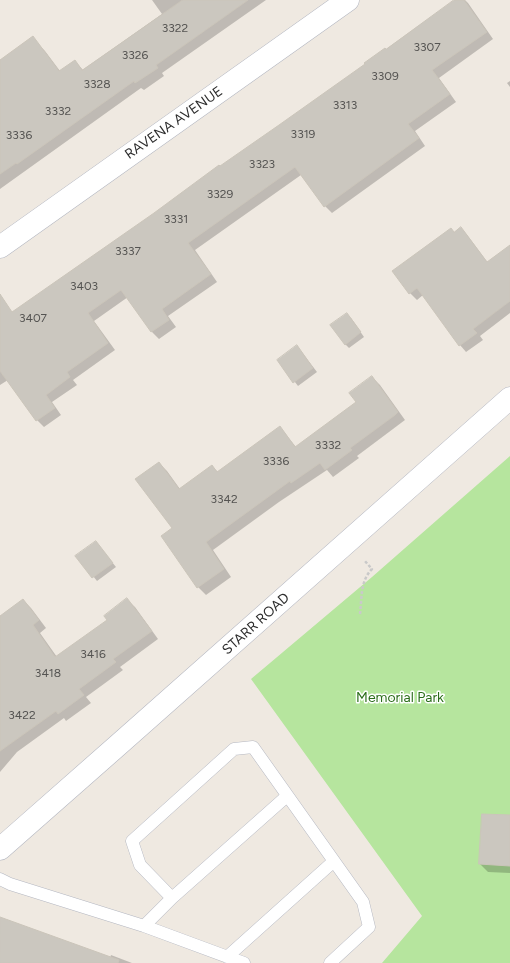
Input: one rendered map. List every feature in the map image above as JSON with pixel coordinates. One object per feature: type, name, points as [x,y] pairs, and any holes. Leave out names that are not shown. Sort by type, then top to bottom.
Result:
[{"type":"street","name":"RAVENA AVENUE","points":[[0,247],[348,0]]},
{"type":"street","name":"STARR ROAD","points":[[0,849],[510,398]]},
{"type":"lane","points":[[172,898],[140,866],[132,841],[234,748],[253,748],[363,902],[369,927],[330,963]]},
{"type":"lane","points":[[144,926],[172,898],[287,796]]},
{"type":"lane","points":[[227,956],[334,862]]},
{"type":"lane","points":[[0,879],[10,884],[144,926],[244,963]]},
{"type":"path","points":[[349,541],[372,569],[366,576],[360,614]]},
{"type":"green space","name":"Memorial Park","points":[[510,456],[510,963],[382,963],[422,916],[251,679],[372,577]]},
{"type":"building","points":[[183,0],[248,0],[156,65],[158,68],[135,83],[134,81],[17,164],[16,163],[0,174],[0,60],[33,36],[59,71],[75,60],[82,70]]},
{"type":"building","points":[[454,0],[464,0],[487,32],[432,70],[450,94],[408,124],[419,138],[324,207],[295,167],[188,243],[211,274],[162,309],[169,320],[151,332],[121,290],[88,313],[108,343],[67,372],[70,377],[46,395],[55,408],[36,421],[0,371],[0,294],[12,312],[154,213],[219,165],[220,166],[279,125]]},
{"type":"building","points":[[461,227],[487,262],[510,245],[510,301],[473,329],[477,333],[459,346],[417,288],[409,294],[392,271],[451,228],[454,232]]},
{"type":"building","points":[[347,313],[361,332],[345,345],[330,325]]},
{"type":"building","points":[[297,345],[313,368],[293,383],[277,360]]},
{"type":"building","points":[[372,376],[398,412],[350,448],[352,450],[325,470],[320,463],[291,483],[290,481],[206,542],[224,569],[197,588],[161,536],[172,528],[135,479],[159,462],[179,489],[212,465],[217,472],[280,426],[295,447],[356,402],[349,393]]},
{"type":"building","points":[[96,541],[113,563],[92,578],[75,556]]},
{"type":"building","points":[[127,598],[152,631],[113,659],[116,662],[79,689],[84,695],[58,714],[56,711],[0,751],[0,616],[23,599],[39,620],[33,625],[55,657],[107,620],[104,616]]},
{"type":"building","points":[[482,814],[510,815],[510,866],[479,864]]},
{"type":"building","points":[[0,917],[119,960],[118,963],[0,963]]}]
